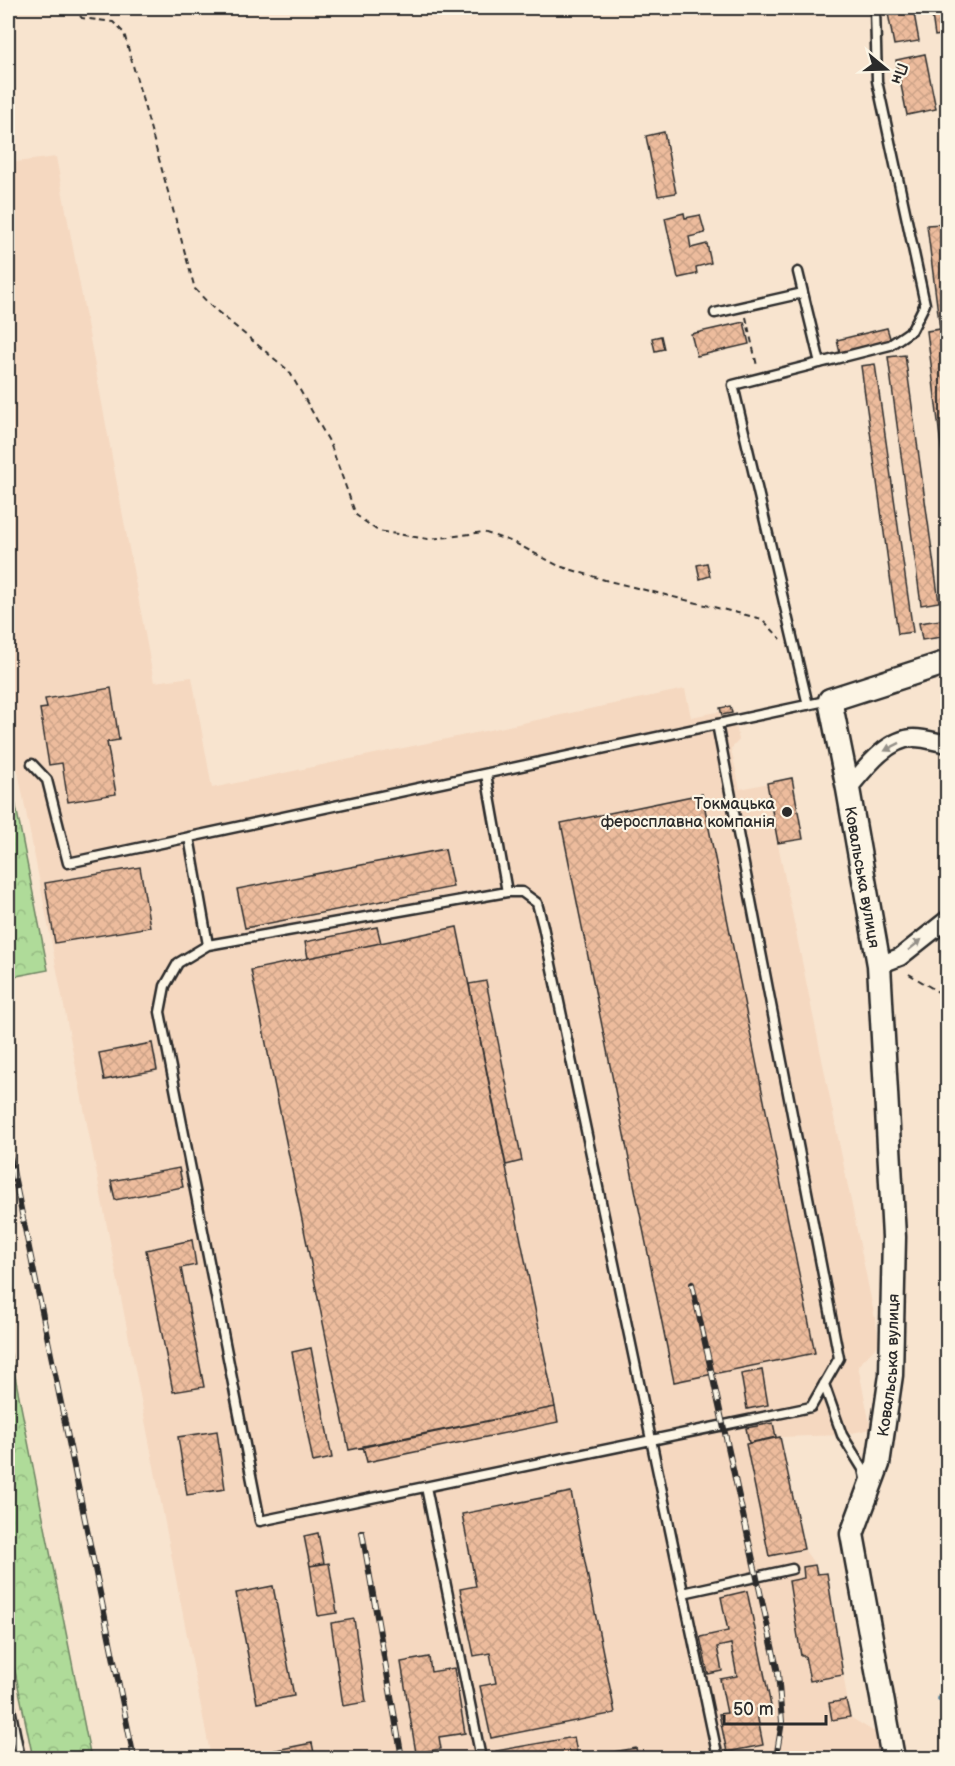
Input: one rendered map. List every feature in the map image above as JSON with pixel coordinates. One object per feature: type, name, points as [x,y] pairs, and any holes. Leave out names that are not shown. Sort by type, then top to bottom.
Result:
[{"type":"street","points":[[819,703],[948,662]]},
{"type":"street","name":"Ковальська вулиця","points":[[819,703],[848,789],[879,965],[894,1238],[891,1375],[878,1464],[852,1534],[893,1758]]},
{"type":"street","name":"Ковальська вулиця","points":[[848,789],[887,747],[913,738],[948,744]]},
{"type":"street","name":"Ковальська вулиця","points":[[879,965],[900,957],[948,919]]},
{"type":"lane","points":[[32,764],[47,780],[68,863],[819,703],[797,655],[733,385],[890,345],[912,330],[925,304],[877,81],[875,8]]},
{"type":"lane","points":[[798,272],[820,363]]},
{"type":"lane","points":[[715,313],[803,293]]},
{"type":"lane","points":[[717,724],[839,1358],[811,1407],[650,1440],[426,1487],[260,1521],[160,1012],[165,986],[178,963],[208,945],[507,892],[522,892],[537,903],[543,926],[650,1440],[682,1593],[718,1758]]},
{"type":"lane","points":[[486,774],[507,892]]},
{"type":"lane","points":[[189,837],[208,945]]},
{"type":"lane","points":[[824,1384],[842,1435],[863,1469],[868,1492]]},
{"type":"lane","points":[[426,1487],[481,1758]]},
{"type":"lane","points":[[682,1593],[792,1569]]},
{"type":"lane","points":[[8,1698],[20,1758]]},
{"type":"path","points":[[73,8],[81,18],[113,22],[124,33],[195,289],[212,307],[289,371],[330,443],[356,514],[378,531],[406,537],[428,539],[483,532],[513,542],[559,566],[605,580],[762,619],[797,655]]},
{"type":"path","points":[[743,306],[760,378]]},
{"type":"path","points":[[909,975],[948,998]]},
{"type":"shaded area","points":[[56,157],[154,682],[192,677],[212,788],[685,689],[691,717],[733,709],[739,740],[731,749],[740,789],[792,778],[803,839],[778,844],[880,1343],[858,1366],[871,1429],[842,1435],[780,1437],[804,1549],[815,1565],[817,1574],[827,1573],[850,1717],[878,1734],[883,1758],[211,1758],[8,720],[8,163]]},
{"type":"green space","points":[[8,766],[48,970],[11,977],[8,958]]},
{"type":"green space","points":[[8,1341],[91,1758],[33,1758],[8,1638]]},
{"type":"building","points":[[887,8],[913,8],[919,41],[894,45]]},
{"type":"building","points":[[931,8],[948,8],[948,34],[935,36]]},
{"type":"building","points":[[925,54],[936,109],[907,115],[896,60]]},
{"type":"building","points":[[664,132],[676,193],[658,196],[646,136]]},
{"type":"building","points":[[684,213],[685,218],[700,215],[705,233],[689,237],[691,248],[707,244],[711,263],[696,267],[697,274],[678,278],[665,218]]},
{"type":"building","points":[[942,224],[948,270],[948,504],[927,331],[940,329],[927,225]]},
{"type":"building","points":[[744,322],[749,344],[697,356],[691,334]]},
{"type":"building","points":[[887,328],[891,341],[840,353],[837,340]]},
{"type":"building","points":[[661,336],[664,349],[655,351],[652,338]]},
{"type":"building","points":[[905,355],[939,602],[921,605],[888,357]]},
{"type":"building","points":[[875,364],[913,632],[898,634],[861,366]]},
{"type":"building","points":[[707,563],[710,576],[700,579],[697,565]]},
{"type":"building","points":[[948,619],[948,636],[922,640],[919,623]]},
{"type":"building","points":[[111,688],[119,740],[107,742],[116,794],[68,802],[62,763],[49,765],[40,709],[47,708],[45,699]]},
{"type":"building","points":[[730,706],[732,713],[722,715],[720,708]]},
{"type":"building","points":[[792,778],[803,839],[778,843],[767,783]]},
{"type":"building","points":[[702,794],[815,1353],[674,1382],[561,823]]},
{"type":"building","points":[[445,849],[453,887],[245,928],[237,889]]},
{"type":"building","points":[[140,867],[150,927],[55,943],[45,883]]},
{"type":"building","points":[[377,927],[381,943],[308,958],[305,942]]},
{"type":"building","points":[[457,927],[555,1407],[349,1450],[251,970]]},
{"type":"building","points":[[486,981],[522,1161],[506,1165],[469,984]]},
{"type":"building","points":[[152,1043],[157,1070],[104,1080],[99,1053]]},
{"type":"building","points":[[179,1168],[183,1187],[115,1200],[111,1181]]},
{"type":"building","points":[[192,1240],[196,1265],[181,1268],[204,1387],[173,1392],[146,1250]]},
{"type":"building","points":[[311,1348],[332,1458],[313,1462],[292,1352]]},
{"type":"building","points":[[762,1370],[768,1405],[747,1409],[741,1374]]},
{"type":"building","points":[[555,1407],[558,1422],[367,1462],[363,1446]]},
{"type":"building","points":[[773,1423],[776,1437],[749,1443],[746,1428]]},
{"type":"building","points":[[217,1431],[225,1489],[187,1495],[178,1437]]},
{"type":"building","points":[[780,1437],[804,1549],[769,1556],[746,1444]]},
{"type":"building","points":[[571,1492],[615,1713],[491,1738],[480,1686],[496,1683],[490,1653],[474,1656],[460,1589],[476,1586],[462,1514]]},
{"type":"building","points":[[318,1533],[324,1563],[310,1566],[304,1536]]},
{"type":"building","points":[[329,1563],[337,1613],[318,1616],[310,1566]]},
{"type":"building","points":[[815,1565],[817,1574],[827,1573],[843,1675],[810,1681],[805,1656],[801,1656],[789,1581],[804,1578],[803,1567]]},
{"type":"building","points":[[273,1586],[294,1696],[257,1703],[236,1593]]},
{"type":"building","points":[[747,1591],[771,1706],[756,1709],[763,1745],[727,1752],[719,1714],[727,1713],[720,1679],[737,1676],[731,1644],[717,1647],[722,1671],[708,1674],[700,1637],[728,1631],[721,1597]]},
{"type":"building","points":[[354,1619],[366,1702],[343,1706],[331,1623]]},
{"type":"building","points":[[429,1657],[431,1672],[454,1668],[465,1733],[439,1737],[441,1749],[416,1753],[401,1662]]},
{"type":"building","points":[[846,1700],[850,1717],[832,1720],[829,1703]]},
{"type":"building","points":[[574,1737],[578,1758],[497,1758],[496,1751]]},
{"type":"building","points":[[312,1743],[315,1758],[267,1758],[266,1752]]},
{"type":"building","points":[[636,1748],[638,1758],[578,1758]]},
{"type":"waterway","points":[[939,1699],[948,1675]]},
{"type":"railway","points":[[8,1146],[134,1758]]},
{"type":"railway","points":[[692,1284],[778,1673],[782,1722],[776,1758]]},
{"type":"railway","points":[[362,1532],[402,1758]]},
{"type":"place","name":"Токмацька феросплавна компанія","points":[[787,812]]}]
